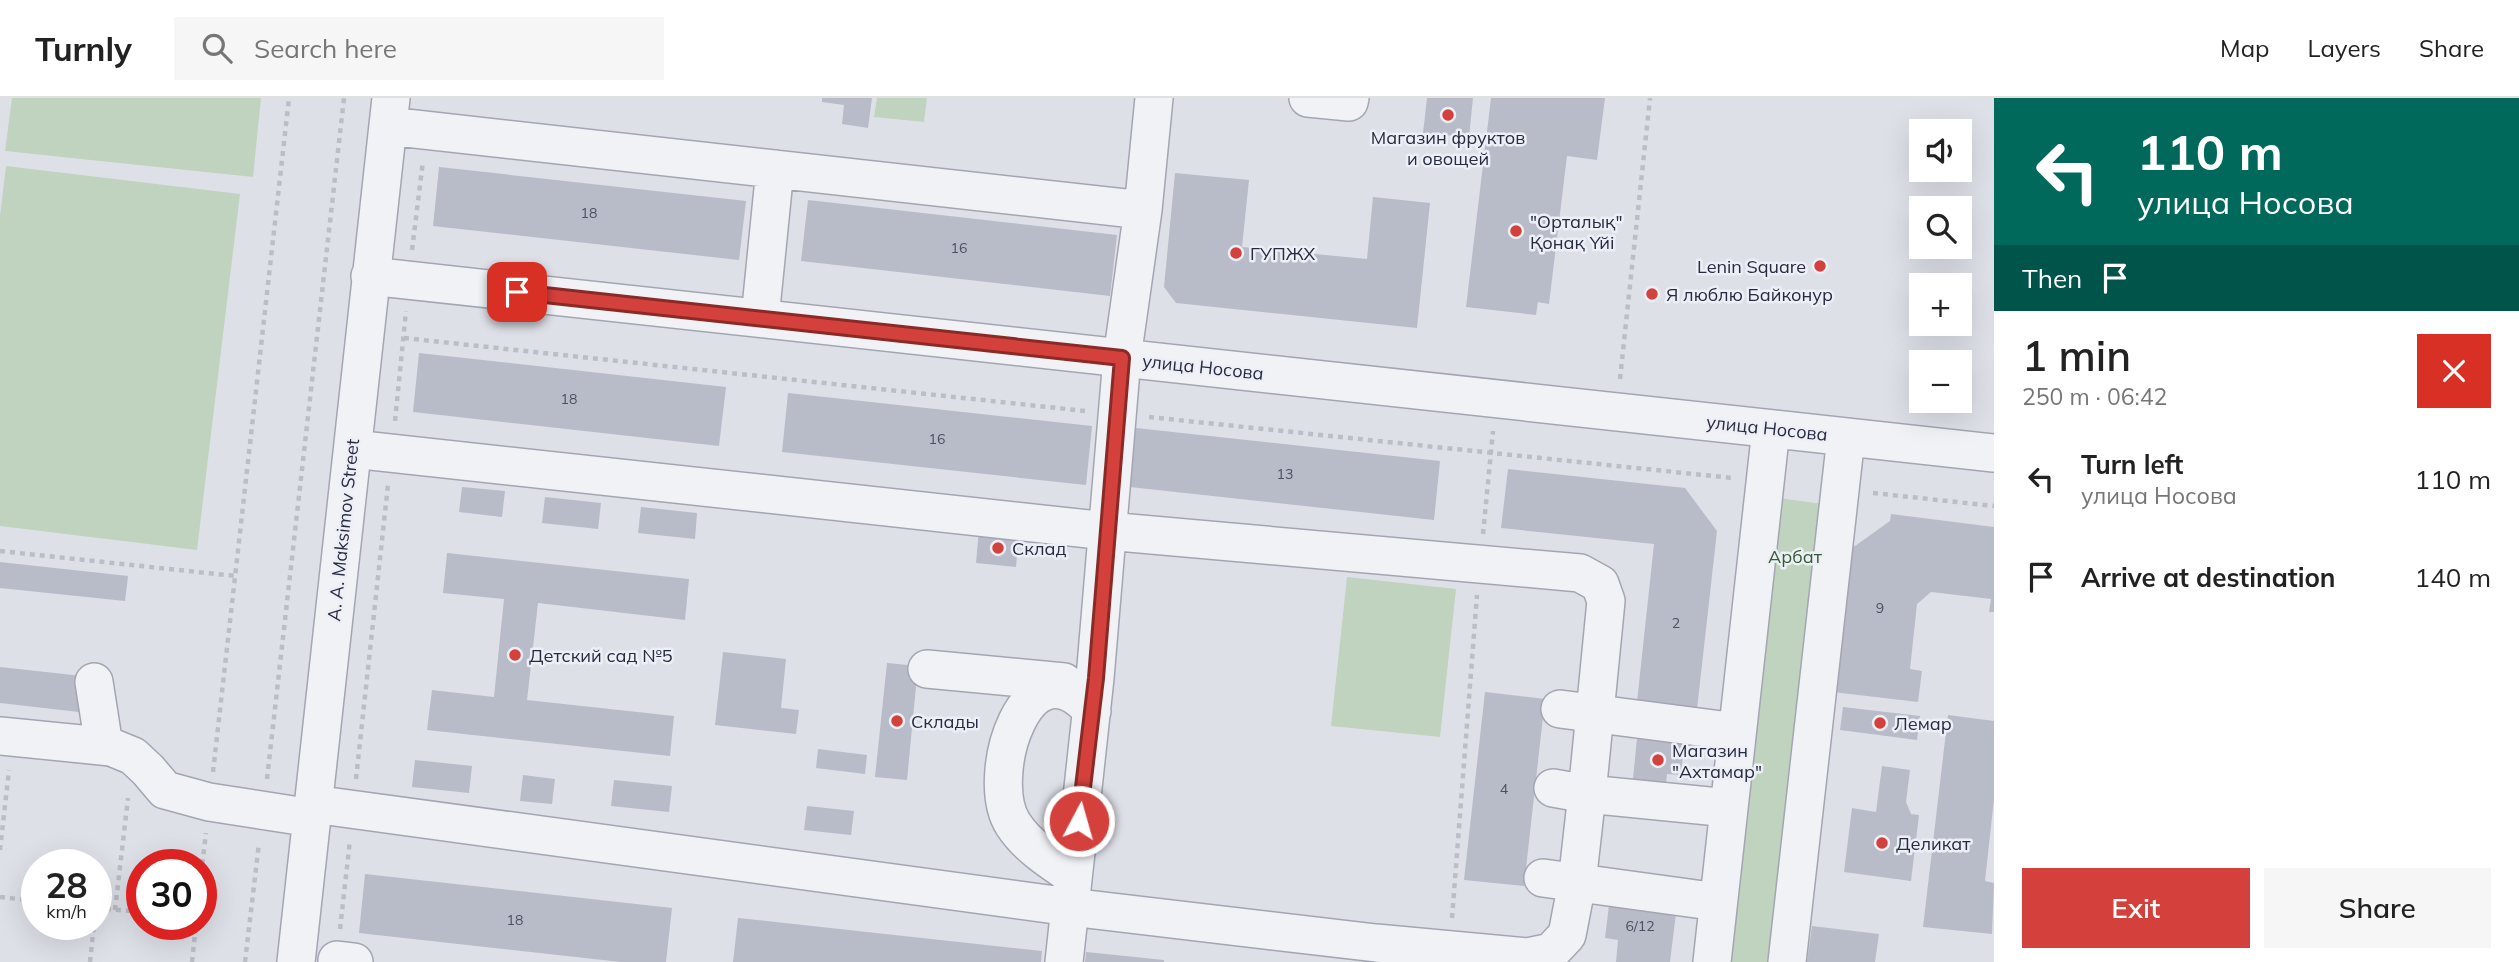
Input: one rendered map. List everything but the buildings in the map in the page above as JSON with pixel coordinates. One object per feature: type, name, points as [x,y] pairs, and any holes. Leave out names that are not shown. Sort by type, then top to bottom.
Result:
[{"type":"street","points":[[1063,962],[1094,695],[1116,414],[1143,210],[1154,98]]},
{"type":"street","points":[[1308,98],[1349,102],[1350,98]]},
{"type":"street","points":[[389,112],[426,130],[1143,210]]},
{"type":"street","name":"A. A. Maksimov Street","points":[[296,962],[389,112]]},
{"type":"street","points":[[760,318],[775,169]]},
{"type":"street","name":"улица Носова","points":[[370,276],[1992,453]]},
{"type":"street","points":[[1712,962],[1771,429]]},
{"type":"street","points":[[1787,962],[1846,437]]},
{"type":"street","points":[[6,737],[118,751],[148,770],[165,790],[263,812],[353,809],[1071,892],[1449,956],[1527,957],[1551,952],[1567,935],[1560,881],[1570,791],[1596,713],[1606,601],[1600,584],[1580,573],[1107,531],[353,449]]},
{"type":"street","points":[[927,669],[1079,684],[1094,695]]},
{"type":"street","points":[[94,682],[118,751]]},
{"type":"street","points":[[1071,892],[1012,823],[1005,804],[1006,767],[1012,730],[1031,698],[1045,691],[1064,691],[1080,698],[1094,695]]},
{"type":"street","points":[[1560,709],[1737,732]]},
{"type":"street","points":[[1570,791],[1729,807]]},
{"type":"street","points":[[1560,881],[1718,902]]},
{"type":"path","points":[[204,849],[289,98]]},
{"type":"path","points":[[245,962],[344,98]]},
{"type":"path","points":[[1616,412],[1650,98]]},
{"type":"path","points":[[345,961],[353,809],[426,130]]},
{"type":"path","points":[[404,338],[1764,482]]},
{"type":"path","points":[[1449,956],[1496,399]]},
{"type":"path","points":[[1840,490],[1994,506]]},
{"type":"path","points":[[0,551],[235,576]]},
{"type":"path","points":[[0,850],[6,737]]},
{"type":"path","points":[[115,909],[118,751]]},
{"type":"path","points":[[0,897],[21,899]]},
{"type":"path","points":[[112,909],[126,910]]},
{"type":"path","points":[[90,962],[92,940]]},
{"type":"path","points":[[192,962],[194,940]]},
{"type":"green space","points":[[12,98],[261,98],[253,177],[5,151]]},
{"type":"green space","points":[[877,98],[927,98],[924,122],[874,117]]},
{"type":"green space","points":[[6,166],[240,194],[197,550],[0,526],[0,216]]},
{"type":"green space","name":"Арбат","points":[[1749,494],[1853,508],[1801,962],[1699,962]]},
{"type":"green space","points":[[1347,577],[1456,589],[1440,737],[1331,726]]},
{"type":"place","name":"Магазин фруктов и овощей","points":[[1448,115]]},
{"type":"place","name":"\"Орталық\" Қонақ Үйі","points":[[1516,231]]},
{"type":"place","name":"ГУПЖХ","points":[[1236,253]]},
{"type":"place","name":"Lenin Square","points":[[1820,266]]},
{"type":"place","name":"Я люблю Байконур","points":[[1652,294]]},
{"type":"place","name":"Склад","points":[[998,548]]},
{"type":"place","name":"Детский сад №5","points":[[515,655]]},
{"type":"place","name":"Склады","points":[[897,721]]},
{"type":"place","name":"Лемар","points":[[1880,723]]},
{"type":"place","name":"Магазин \"Ахтамар\"","points":[[1658,760]]},
{"type":"place","name":"Деликат","points":[[1882,843]]},
{"type":"route","points":[[517,292],[1122,358],[1096,678],[1079,821]]}]
